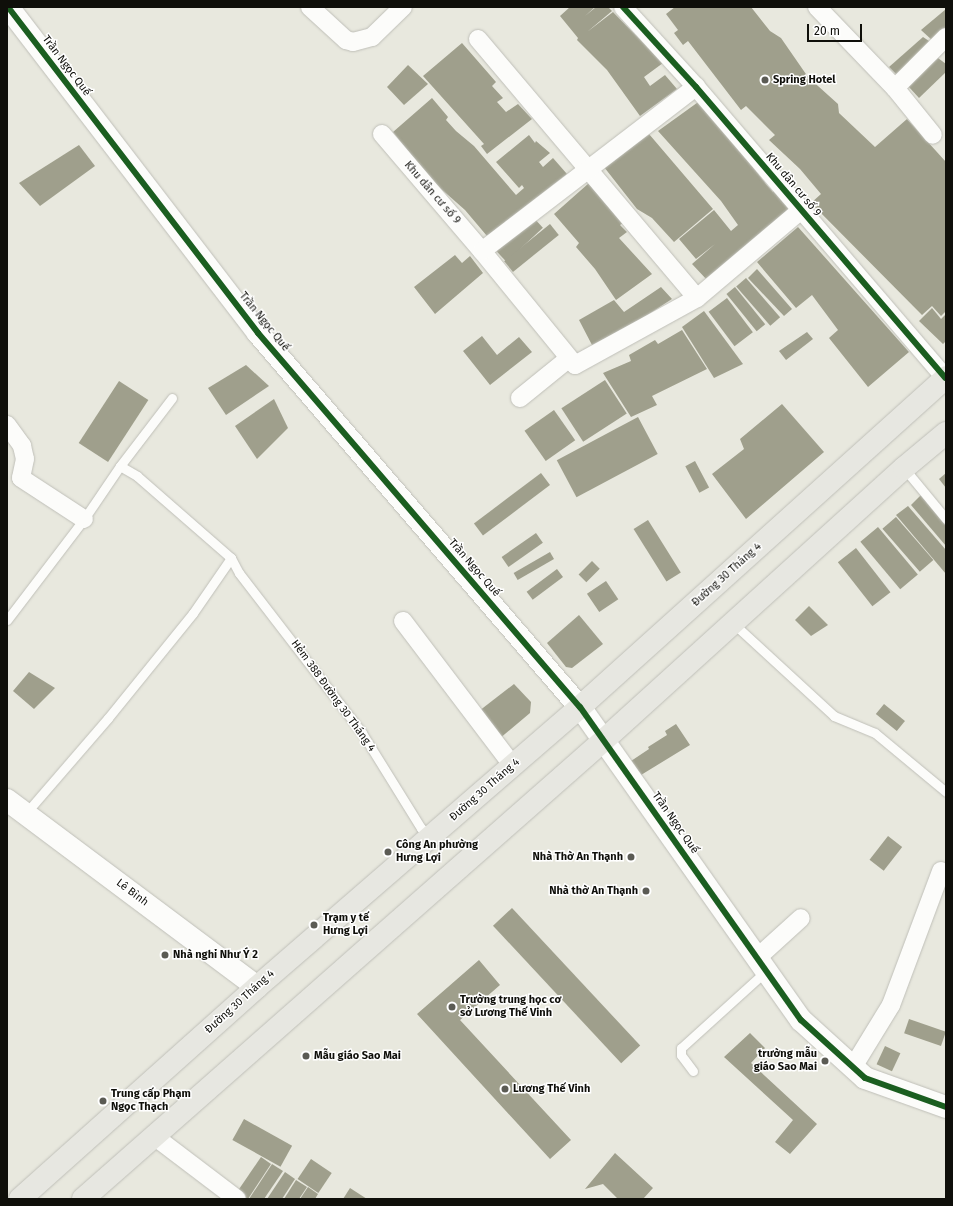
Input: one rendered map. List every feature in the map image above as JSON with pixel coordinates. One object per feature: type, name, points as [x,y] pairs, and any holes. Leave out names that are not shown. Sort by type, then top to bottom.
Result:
[{"type":"main road","name":"Đường 30 Tháng 4","points":[[20,1199],[257,987],[580,707],[946,378]]},
{"type":"main road","points":[[83,1199],[604,740],[734,624],[904,468],[946,433]]},
{"type":"street","name":"Trần Ngọc Quế","points":[[8,7],[258,333],[580,707],[800,1020],[865,1078],[946,1107]]},
{"type":"street","points":[[310,7],[346,40],[353,42],[372,38],[403,7]]},
{"type":"street","name":"Khu dân cư số 9","points":[[623,7],[696,87],[946,378]]},
{"type":"street","points":[[818,7],[895,88],[933,135]]},
{"type":"street","points":[[895,88],[946,37]]},
{"type":"street","points":[[478,39],[697,298]]},
{"type":"street","points":[[482,251],[587,169],[696,87]]},
{"type":"street","name":"Khu dân cư số 9","points":[[382,134],[482,251],[568,359],[575,365],[697,298],[801,210]]},
{"type":"street","points":[[520,398],[568,359]]},
{"type":"street","points":[[7,426],[22,446],[25,459],[21,478],[84,519]]},
{"type":"street","points":[[403,621],[512,766]]},
{"type":"street","name":"Lê Bình","points":[[7,800],[257,987]]},
{"type":"street","points":[[853,1068],[891,1005],[941,871]]},
{"type":"street","points":[[762,965],[801,918]]},
{"type":"street","points":[[154,1136],[237,1199]]},
{"type":"lane","points":[[7,620],[84,519],[120,466],[172,398]]},
{"type":"lane","name":"Hẻm 388 Đường 30 Tháng 4","points":[[120,466],[137,476],[231,558],[239,573],[362,733],[419,825],[431,836]]},
{"type":"lane","points":[[904,468],[946,519]]},
{"type":"lane","points":[[26,813],[108,718],[193,613],[231,558]]},
{"type":"lane","points":[[734,624],[834,716],[875,733],[946,792]]},
{"type":"lane","points":[[693,1071],[681,1055],[681,1048],[762,965]]},
{"type":"building","points":[[570,7],[595,7],[585,16],[596,7],[608,7],[612,11],[587,32],[613,12],[663,63],[644,77],[650,86],[665,75],[677,89],[640,116],[607,70],[577,40],[578,38],[560,16]]},
{"type":"building","points":[[675,7],[751,7],[770,31],[781,38],[808,77],[838,104],[839,113],[875,147],[907,119],[946,162],[946,311],[941,316],[932,306],[922,315],[811,203],[821,194],[800,169],[769,140],[775,135],[746,106],[741,110],[688,41],[683,45],[674,33],[678,30],[666,14]]},
{"type":"building","points":[[946,9],[946,30],[933,41],[921,30]]},
{"type":"building","points":[[923,37],[935,45],[901,79],[889,67]]},
{"type":"building","points":[[462,43],[496,82],[492,86],[503,98],[497,102],[506,112],[518,104],[532,119],[487,154],[481,146],[484,144],[423,76]]},
{"type":"building","points":[[938,58],[946,64],[946,72],[919,98],[908,86]]},
{"type":"building","points":[[408,65],[428,84],[404,105],[387,87]]},
{"type":"building","points":[[432,98],[448,117],[446,120],[456,131],[474,146],[516,195],[524,188],[522,185],[519,188],[496,162],[529,135],[535,143],[536,141],[550,153],[539,162],[543,167],[553,158],[567,174],[487,236],[465,210],[431,180],[393,132]]},
{"type":"building","points":[[701,100],[773,192],[777,188],[793,205],[708,281],[692,264],[715,244],[696,259],[679,239],[714,210],[731,231],[738,225],[721,201],[658,131]]},
{"type":"building","points":[[649,134],[713,209],[674,242],[652,218],[637,209],[604,167]]},
{"type":"building","points":[[79,145],[95,166],[40,206],[19,183]]},
{"type":"building","points":[[589,183],[623,223],[620,225],[627,232],[619,238],[652,274],[616,300],[595,269],[576,247],[579,243],[554,214]]},
{"type":"building","points":[[532,216],[543,228],[506,262],[495,250]]},
{"type":"building","points":[[550,224],[559,235],[513,272],[504,261]]},
{"type":"building","points":[[798,227],[909,352],[868,387],[829,338],[838,330],[812,295],[796,308],[757,262]]},
{"type":"building","points":[[455,255],[462,263],[470,256],[483,273],[435,314],[414,287]]},
{"type":"building","points":[[757,269],[792,309],[784,316],[748,278]]},
{"type":"building","points":[[746,278],[780,317],[770,326],[736,287]]},
{"type":"building","points":[[661,287],[672,299],[632,325],[592,345],[579,320],[614,300],[624,312]]},
{"type":"building","points":[[735,287],[765,324],[757,331],[726,294]]},
{"type":"building","points":[[727,298],[753,332],[735,346],[709,312]]},
{"type":"building","points":[[932,308],[941,319],[946,314],[946,341],[943,344],[919,321]]},
{"type":"building","points":[[704,311],[743,364],[714,378],[682,327]]},
{"type":"building","points":[[682,330],[707,369],[652,396],[657,405],[631,417],[603,373],[631,361],[629,355],[655,340],[658,344]]},
{"type":"building","points":[[807,332],[813,339],[786,360],[779,351]]},
{"type":"building","points":[[482,336],[497,355],[519,337],[532,352],[490,385],[463,351]]},
{"type":"building","points":[[246,365],[269,386],[226,415],[208,388]]},
{"type":"building","points":[[605,380],[627,414],[583,442],[561,408]]},
{"type":"building","points":[[119,381],[148,400],[108,462],[79,443]]},
{"type":"building","points":[[274,399],[288,428],[257,459],[235,426]]},
{"type":"building","points":[[782,404],[824,452],[746,519],[712,474],[744,449],[740,439]]},
{"type":"building","points":[[554,410],[575,440],[546,461],[525,431]]},
{"type":"building","points":[[638,417],[658,454],[576,497],[557,460]]},
{"type":"building","points":[[695,461],[709,487],[699,493],[685,466]]},
{"type":"building","points":[[541,473],[550,485],[483,536],[474,524]]},
{"type":"building","points":[[946,473],[946,488],[939,479]]},
{"type":"building","points":[[921,495],[946,526],[946,546],[911,505]]},
{"type":"building","points":[[908,506],[946,550],[946,574],[896,515]]},
{"type":"building","points":[[896,517],[933,560],[920,572],[882,529]]},
{"type":"building","points":[[648,520],[681,573],[666,582],[634,529]]},
{"type":"building","points":[[878,527],[918,574],[900,589],[860,542]]},
{"type":"building","points":[[536,533],[543,543],[508,567],[502,557]]},
{"type":"building","points":[[856,548],[890,592],[872,606],[838,562]]},
{"type":"building","points":[[550,552],[554,559],[518,580],[514,573]]},
{"type":"building","points":[[592,561],[600,569],[586,582],[579,574]]},
{"type":"building","points":[[557,569],[563,577],[533,600],[527,592]]},
{"type":"building","points":[[606,581],[618,599],[599,612],[587,594]]},
{"type":"building","points":[[809,606],[828,625],[811,636],[795,620]]},
{"type":"building","points":[[579,615],[603,644],[572,668],[566,667],[547,643]]},
{"type":"building","points":[[29,672],[55,688],[34,709],[13,691]]},
{"type":"building","points":[[514,684],[531,702],[530,713],[499,739],[479,711]]},
{"type":"building","points":[[884,704],[905,721],[897,731],[876,714]]},
{"type":"building","points":[[676,724],[690,745],[641,775],[631,761],[649,749],[648,747],[667,735],[665,731]]},
{"type":"building","points":[[888,836],[902,847],[884,871],[870,860]]},
{"type":"building","points":[[512,908],[640,1045],[621,1063],[493,926]]},
{"type":"building","name":"Lương Thế Vinh","points":[[479,960],[500,985],[460,1020],[571,1140],[550,1159],[417,1014]]},
{"type":"building","points":[[909,1019],[946,1032],[941,1046],[904,1033]]},
{"type":"building","points":[[750,1033],[765,1048],[751,1063],[817,1124],[790,1154],[775,1142],[793,1120],[724,1057]]},
{"type":"building","points":[[885,1046],[900,1053],[892,1071],[877,1064]]},
{"type":"building","points":[[244,1119],[292,1146],[280,1167],[232,1140]]},
{"type":"building","points":[[615,1153],[653,1188],[643,1199],[618,1199],[603,1184],[585,1189]]},
{"type":"building","points":[[261,1157],[271,1164],[248,1199],[241,1199],[235,1195]]},
{"type":"building","points":[[311,1159],[332,1173],[318,1193],[298,1179]]},
{"type":"building","points":[[272,1164],[283,1171],[264,1199],[249,1199]]},
{"type":"building","points":[[285,1172],[295,1179],[282,1199],[267,1199]]},
{"type":"building","points":[[296,1180],[307,1187],[299,1199],[284,1199]]},
{"type":"building","points":[[308,1187],[318,1194],[315,1199],[300,1199]]},
{"type":"building","points":[[350,1188],[367,1199],[343,1199]]},
{"type":"cycle path","points":[[8,7],[258,333],[580,707],[801,1020],[865,1078],[946,1107]]},
{"type":"cycle path","points":[[623,7],[696,87],[945,378]]},
{"type":"place","name":"Spring Hotel","points":[[765,80]]},
{"type":"place","name":"Công An phường Hưng Lợi","points":[[388,852]]},
{"type":"place","name":"Nhà Thờ An Thạnh","points":[[631,857]]},
{"type":"place","name":"Nhà thờ An Thạnh","points":[[646,891]]},
{"type":"place","name":"Trạm y tế Hưng Lợi","points":[[314,925]]},
{"type":"place","name":"Nhà nghỉ Như Ý 2","points":[[165,955]]},
{"type":"place","name":"Trường trung học cơ sở Lương Thế Vinh","points":[[452,1007]]},
{"type":"place","name":"Mẫu giáo Sao Mai","points":[[306,1056]]},
{"type":"place","name":"trường mẫu giáo Sao Mai","points":[[825,1061]]},
{"type":"place","name":"Lương Thế Vinh","points":[[505,1089]]},
{"type":"place","name":"Trung cấp Phạm Ngọc Thạch","points":[[103,1101]]}]
